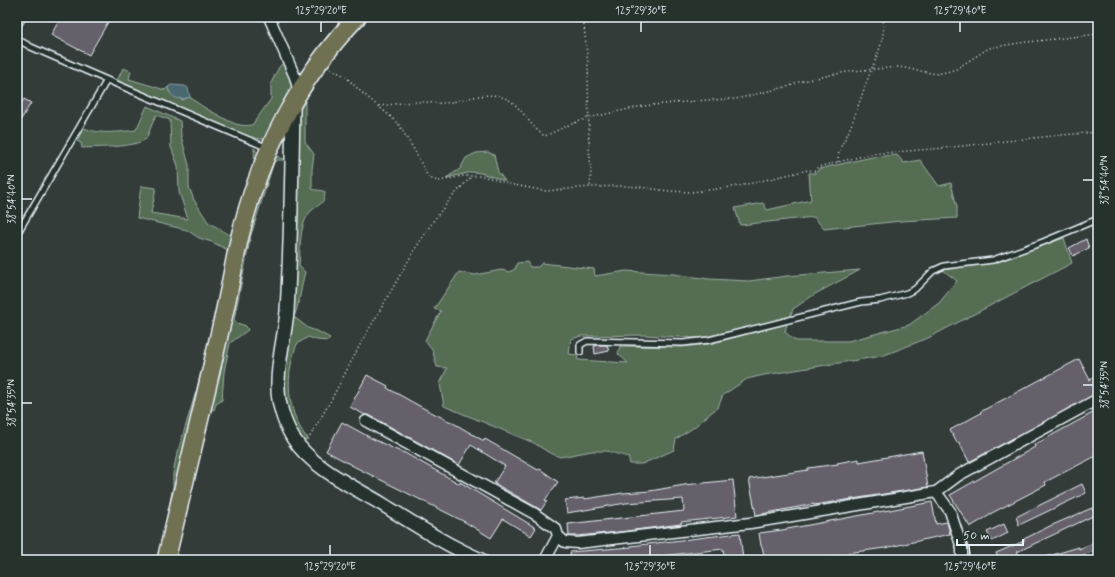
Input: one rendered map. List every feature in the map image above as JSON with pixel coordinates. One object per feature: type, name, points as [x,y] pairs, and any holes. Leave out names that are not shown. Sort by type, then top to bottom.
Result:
[{"type":"main road","points":[[166,560],[221,330],[241,235],[261,170],[269,148],[296,96],[315,68],[346,28],[357,17]]},
{"type":"street","points":[[269,17],[295,77],[296,96],[287,314],[278,384],[281,407],[286,421],[292,436],[302,451],[324,469],[454,548],[481,560]]},
{"type":"street","points":[[366,421],[535,514],[556,529],[558,536],[565,542],[578,543],[750,523],[936,492],[958,475],[1098,399]]},
{"type":"street","points":[[936,492],[950,511],[962,548],[962,560]]},
{"type":"street","points":[[545,560],[558,536]]},
{"type":"lane","points":[[17,39],[31,47],[106,80],[269,148]]},
{"type":"lane","points":[[17,234],[106,80]]},
{"type":"lane","points":[[580,352],[580,346],[587,341],[683,342],[709,340],[861,302],[897,296],[915,289],[933,271],[944,266],[1000,258],[1050,240],[1098,219]]},
{"type":"path","points":[[583,17],[588,64],[588,118],[591,171],[590,187]]},
{"type":"path","points":[[583,24],[658,17]]},
{"type":"path","points":[[838,162],[840,146],[851,128],[871,70],[879,53],[883,39],[883,17]]},
{"type":"path","points":[[379,106],[417,102],[444,103],[478,96],[496,96],[508,100],[515,105],[540,133],[545,136],[588,118],[643,106],[736,99],[830,75],[871,70],[899,67],[936,74],[956,69],[989,48],[1098,34]]},
{"type":"path","points":[[315,68],[328,68],[345,76],[390,116],[406,134],[428,177],[440,181],[462,176],[482,176],[546,192],[590,187],[640,187],[668,191],[692,192],[714,190],[766,181],[808,170],[814,171],[818,167],[871,154],[1098,132]]},
{"type":"path","points":[[302,451],[415,249],[452,196],[472,175]]},
{"type":"green space","points":[[284,62],[289,72],[293,89],[270,136],[261,139],[251,137],[117,81],[123,68],[131,71],[129,79],[165,90],[168,87],[169,92],[182,100],[190,97],[205,108],[232,122],[246,126],[252,125],[271,99],[271,83],[279,67]]},
{"type":"green space","points":[[324,70],[306,97],[305,142],[314,154],[312,189],[325,192],[325,196],[323,201],[311,211],[302,230],[299,266],[305,272],[298,306],[294,317],[308,328],[330,338],[328,341],[308,337],[297,344],[293,356],[289,380],[291,403],[299,426],[306,437],[308,437],[302,445],[297,437],[285,404],[284,380],[301,104]]},
{"type":"green space","points":[[147,106],[180,121],[181,136],[189,165],[189,187],[194,200],[208,222],[230,235],[233,234],[240,207],[252,175],[254,148],[258,153],[258,159],[162,543],[173,486],[173,473],[176,458],[197,388],[230,255],[226,249],[212,242],[199,238],[187,230],[137,218],[141,186],[156,188],[151,213],[188,219],[179,192],[178,166],[171,147],[170,120],[156,115],[146,139],[133,144],[82,148],[81,143],[77,141],[84,128],[96,132],[136,130]]},
{"type":"green space","points":[[488,152],[494,155],[498,172],[505,181],[481,173],[472,172],[446,178],[460,169],[466,158],[476,153]]},
{"type":"green space","points":[[897,155],[904,163],[920,160],[939,186],[951,183],[957,207],[957,218],[901,221],[824,229],[814,217],[740,225],[735,208],[763,203],[767,210],[811,200],[809,173],[815,173],[819,169],[872,157]]},
{"type":"green space","points":[[274,156],[286,160],[277,160],[274,162],[251,235],[234,320],[237,323],[246,326],[248,330],[230,343],[224,372],[222,400],[216,404],[214,410],[211,409],[175,560],[171,560],[248,229]]},
{"type":"green space","points":[[1064,238],[1072,263],[928,338],[882,356],[747,379],[723,395],[718,407],[693,428],[676,439],[674,450],[642,464],[630,464],[628,457],[607,451],[592,451],[560,457],[548,452],[534,443],[444,406],[440,384],[447,368],[437,367],[432,349],[425,340],[441,311],[434,309],[459,272],[475,275],[501,270],[509,272],[515,269],[517,263],[527,262],[530,267],[538,267],[542,263],[594,269],[595,276],[626,271],[673,274],[709,279],[749,281],[787,276],[860,270],[815,294],[793,309],[790,317],[741,330],[698,338],[644,335],[581,336],[571,339],[569,354],[577,355],[578,360],[628,363],[618,354],[620,346],[681,347],[709,344],[787,324],[785,332],[796,341],[848,341],[909,325],[939,303],[957,281],[943,270],[994,263]]},
{"type":"water","points":[[171,85],[185,86],[188,88],[190,97],[179,99],[174,97],[169,91],[168,87]]},
{"type":"building","points":[[17,17],[27,17],[22,26],[17,23]]},
{"type":"building","points":[[61,17],[101,17],[108,22],[89,55],[51,35]]},
{"type":"building","points":[[24,99],[31,103],[17,126],[17,110]]},
{"type":"building","points":[[1086,239],[1089,248],[1073,256],[1069,248]]},
{"type":"building","points":[[607,345],[609,351],[595,354],[594,346]]},
{"type":"building","points":[[1079,359],[1090,380],[1094,377],[1098,384],[1098,393],[969,462],[959,442],[957,443],[950,430],[981,413],[980,412]]},
{"type":"building","points":[[367,375],[425,409],[484,441],[485,439],[538,470],[540,469],[558,482],[545,500],[547,501],[541,510],[494,483],[505,466],[471,445],[459,465],[369,415],[365,415],[350,407]]},
{"type":"building","points":[[1098,410],[1098,455],[1045,482],[1046,485],[990,514],[970,527],[950,495],[1035,447],[1034,445]]},
{"type":"building","points":[[342,422],[371,438],[403,452],[460,484],[460,482],[536,528],[531,536],[503,519],[491,538],[465,522],[355,467],[326,451]]},
{"type":"building","points":[[922,451],[928,487],[814,504],[756,515],[749,479],[808,470],[808,468],[838,464],[837,463],[859,459],[859,462]]},
{"type":"building","points":[[733,480],[737,516],[681,522],[681,524],[619,532],[569,536],[568,524],[684,511],[683,499],[626,503],[567,513],[565,500],[585,499],[684,485]]},
{"type":"building","points":[[1082,484],[1086,493],[1019,525],[1016,517]]},
{"type":"building","points":[[932,502],[936,524],[947,522],[950,534],[885,548],[847,553],[820,560],[765,560],[759,533]]},
{"type":"building","points":[[1092,508],[1095,515],[1017,552],[1021,560],[999,560],[996,553],[1024,541],[1024,539],[1050,526]]},
{"type":"building","points":[[1004,524],[1008,533],[992,541],[987,532]]},
{"type":"building","points":[[740,533],[743,560],[725,560],[723,549],[624,560],[571,560],[570,552],[631,547]]},
{"type":"building","points":[[1098,541],[1098,550],[1068,560],[1042,560],[1042,558],[1079,547],[1079,549]]}]
